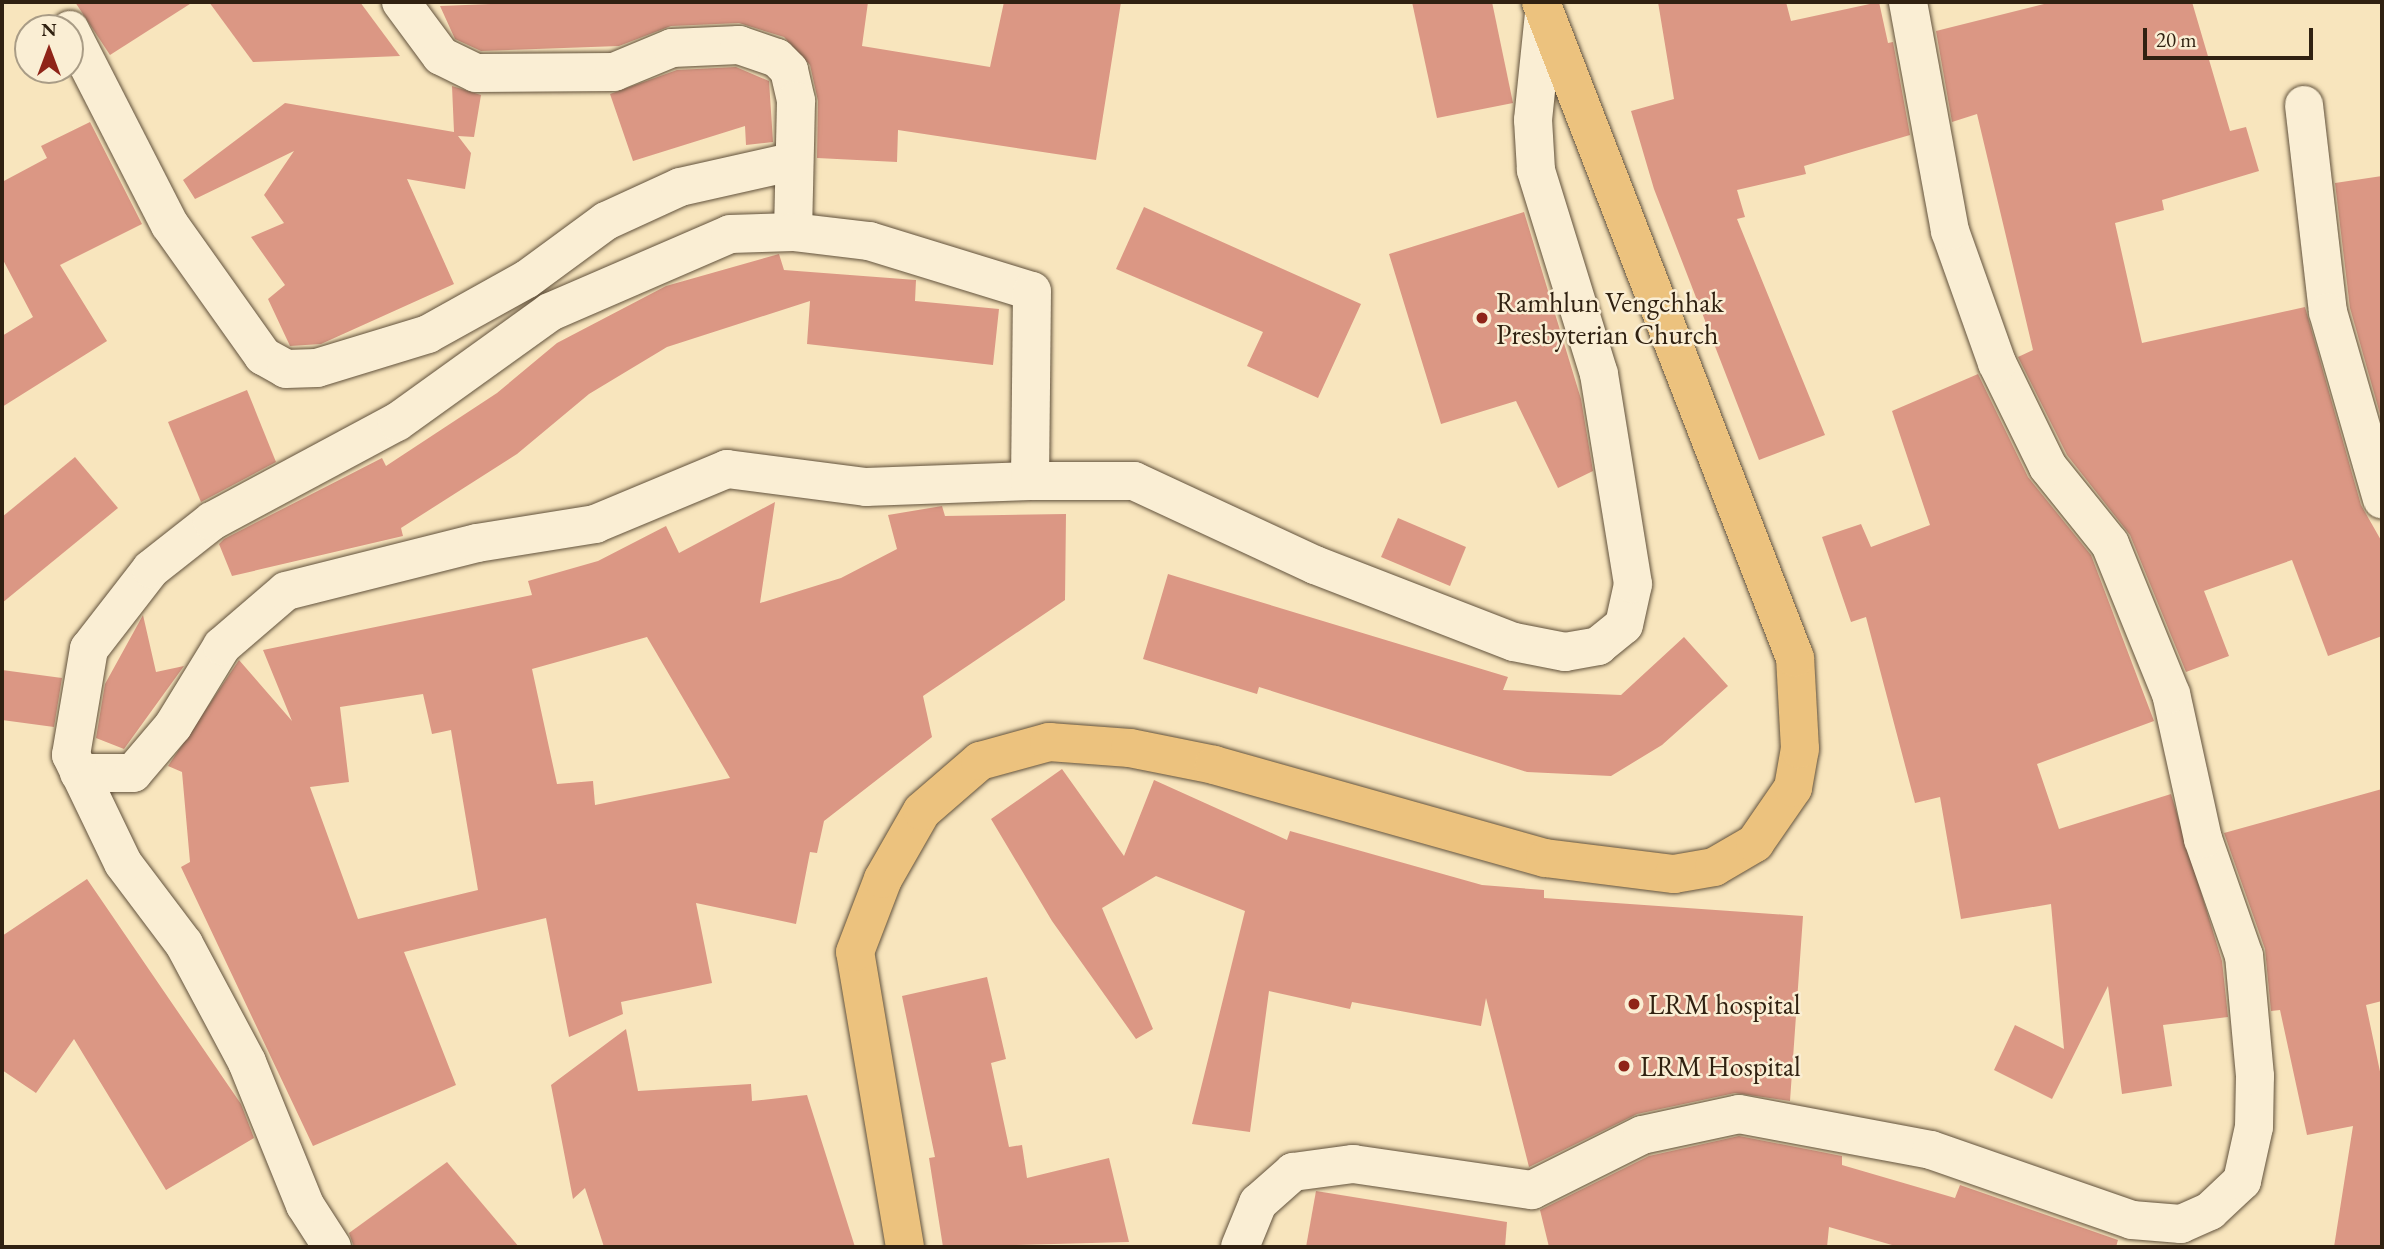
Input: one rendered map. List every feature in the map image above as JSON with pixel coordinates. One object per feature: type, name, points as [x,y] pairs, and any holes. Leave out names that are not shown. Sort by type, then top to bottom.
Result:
[{"type":"main road","points":[[905,1247],[855,952],[883,879],[922,811],[981,761],[1049,742],[1130,748],[1214,765],[1545,858],[1674,874],[1714,866],[1755,843],[1793,789],[1800,749],[1795,658],[1542,7]]},
{"type":"street","points":[[401,2],[440,56],[476,73],[614,72],[672,48],[756,49],[777,58],[794,86],[791,162],[793,232]]},
{"type":"street","points":[[1240,1247],[1258,1203],[1293,1172],[1353,1164],[1532,1190],[1642,1135],[1739,1114],[1931,1150],[2132,1220],[2181,1224],[2210,1210],[2242,1181],[2254,1127],[2244,956],[2203,839],[2171,694],[2110,544],[2048,467],[2003,374],[1950,231],[1908,2]]},
{"type":"street","points":[[79,774],[132,772],[173,726],[222,646],[286,591],[477,543],[595,524],[727,469],[866,487],[1030,481],[1134,481],[1315,565],[1514,642],[1564,652],[1598,646],[1624,625],[1633,584],[1629,534],[1599,374],[1536,170],[1532,120],[1542,7]]},
{"type":"street","points":[[84,56],[170,225],[263,356],[286,369],[317,368],[428,334],[527,279],[606,221],[680,187],[791,162]]},
{"type":"street","points":[[2304,105],[2328,312],[2382,499]]},
{"type":"street","points":[[332,1247],[305,1205],[247,1062],[184,944],[123,863],[71,755],[75,708],[89,649],[151,569],[212,521],[397,422],[550,312],[730,234],[793,232],[869,241],[1032,291],[1030,481]]},
{"type":"building","points":[[75,2],[193,2],[110,55]]},
{"type":"building","points":[[209,2],[360,2],[400,56],[253,62]]},
{"type":"building","points":[[538,2],[868,2],[862,46],[990,67],[1004,2],[1121,2],[1096,160],[898,130],[897,162],[817,158],[818,101],[810,65],[784,37],[739,23],[671,26],[619,46],[481,51],[455,39],[440,6]]},
{"type":"building","points":[[1412,2],[1492,2],[1513,103],[1437,118]]},
{"type":"building","points":[[1658,2],[1786,2],[1791,21],[1879,2],[1888,43],[1893,42],[1910,135],[1804,166],[1806,174],[1737,190],[1745,217],[1737,219],[1825,435],[1759,460],[1654,189],[1631,111],[1674,99]]},
{"type":"building","points":[[2052,2],[2192,2],[2230,131],[2246,127],[2259,171],[2162,200],[2164,210],[2115,223],[2142,343],[2305,307],[2361,505],[2382,542],[2382,636],[2328,656],[2292,560],[2204,591],[2229,656],[2186,672],[2130,535],[2067,455],[2018,357],[2033,350],[1977,114],[1952,122],[1936,31]]},
{"type":"building","points":[[736,67],[769,81],[773,142],[746,145],[745,126],[633,161],[610,94],[677,70]]},
{"type":"building","points":[[452,86],[481,95],[474,137],[458,136],[471,153],[465,189],[407,179],[454,284],[321,344],[290,346],[268,299],[285,285],[251,237],[284,223],[264,195],[294,151],[195,199],[183,180],[285,103],[454,132]]},
{"type":"building","points":[[90,122],[142,224],[60,265],[107,341],[2,407],[2,336],[33,317],[2,258],[2,182],[47,158],[41,146]]},
{"type":"building","points":[[2382,176],[2382,421],[2350,308],[2335,183]]},
{"type":"building","points":[[1144,207],[1361,304],[1318,398],[1247,366],[1263,332],[1116,269]]},
{"type":"building","name":"Ramhlun Vengchhak Presbyterian Church","points":[[1524,212],[1581,399],[1593,471],[1558,488],[1516,401],[1441,424],[1389,254]]},
{"type":"building","points":[[779,254],[784,270],[916,280],[915,301],[999,309],[993,365],[807,344],[810,301],[667,347],[589,394],[517,454],[401,528],[403,536],[232,576],[219,544],[224,539],[382,458],[386,466],[497,393],[557,343],[666,286]]},
{"type":"building","points":[[1978,374],[2028,477],[2091,555],[2154,721],[2037,764],[2059,829],[2171,794],[2222,961],[2228,1017],[2163,1025],[2172,1086],[2122,1094],[2108,986],[2052,1099],[1994,1070],[2015,1025],[2064,1049],[2051,904],[1961,919],[1940,797],[1915,803],[1866,617],[1851,622],[1822,537],[1861,524],[1871,547],[1930,525],[1892,411]]},
{"type":"building","points":[[247,390],[276,462],[201,502],[168,422]]},
{"type":"building","points":[[75,457],[118,508],[2,603],[2,517]]},
{"type":"building","points":[[775,502],[760,603],[841,578],[897,549],[888,515],[942,506],[945,516],[1066,514],[1065,600],[923,696],[932,737],[824,821],[817,853],[810,852],[796,924],[696,903],[712,983],[621,1002],[623,1014],[569,1037],[546,918],[404,952],[456,1085],[313,1146],[181,867],[190,862],[182,772],[168,766],[239,660],[292,721],[263,650],[532,595],[528,581],[598,561],[666,526],[679,553]],"holes":[[[647,637],[730,778],[595,805],[593,781],[557,784],[532,669]],[[423,694],[432,734],[451,730],[478,890],[358,919],[310,787],[349,782],[340,707]]]},
{"type":"building","points":[[1398,518],[1466,547],[1450,586],[1381,557]]},
{"type":"building","points":[[1168,574],[1508,677],[1503,690],[1621,695],[1684,637],[1728,686],[1662,745],[1611,776],[1527,772],[1259,687],[1257,694],[1143,659]]},
{"type":"building","points":[[143,615],[156,672],[184,666],[124,749],[96,738],[105,684]]},
{"type":"building","points":[[2,670],[62,678],[54,727],[2,720]]},
{"type":"building","points":[[1062,769],[1124,856],[1154,780],[1287,840],[1290,831],[1482,885],[1544,890],[1544,898],[1803,916],[1790,1101],[1735,1093],[1637,1114],[1529,1167],[1486,998],[1481,1026],[1352,1002],[1350,1009],[1269,991],[1250,1132],[1192,1124],[1245,911],[1156,876],[1102,908],[1153,1029],[1136,1039],[1052,921],[991,819]]},
{"type":"building","points":[[2382,789],[2382,1001],[2366,1005],[2382,1081],[2382,1247],[2334,1247],[2353,1126],[2307,1135],[2280,1010],[2271,1011],[2265,949],[2224,833]]},
{"type":"building","points":[[87,879],[241,1104],[254,1138],[166,1190],[74,1039],[36,1093],[2,1070],[2,936]]},
{"type":"building","points":[[987,977],[1006,1059],[991,1063],[1009,1147],[1022,1145],[1027,1178],[1109,1158],[1129,1242],[943,1247],[929,1158],[935,1157],[902,996]]},
{"type":"building","points":[[626,1029],[638,1091],[751,1084],[752,1101],[807,1095],[855,1247],[604,1247],[585,1188],[573,1199],[551,1085]]},
{"type":"building","points":[[1739,1136],[1842,1156],[1842,1165],[1955,1198],[1960,1185],[2118,1240],[2116,1247],[1899,1247],[1829,1227],[1827,1247],[1549,1247],[1540,1210],[1649,1156]]},
{"type":"building","points":[[447,1162],[519,1247],[354,1247],[349,1233]]},
{"type":"building","points":[[1316,1191],[1507,1222],[1505,1247],[1306,1247]]},
{"type":"place","name":"Ramhlun Vengchhak Presbyterian Church","points":[[1482,318]]},
{"type":"place","name":"LRM hospital","points":[[1634,1004]]},
{"type":"place","name":"LRM Hospital","points":[[1624,1066]]}]
